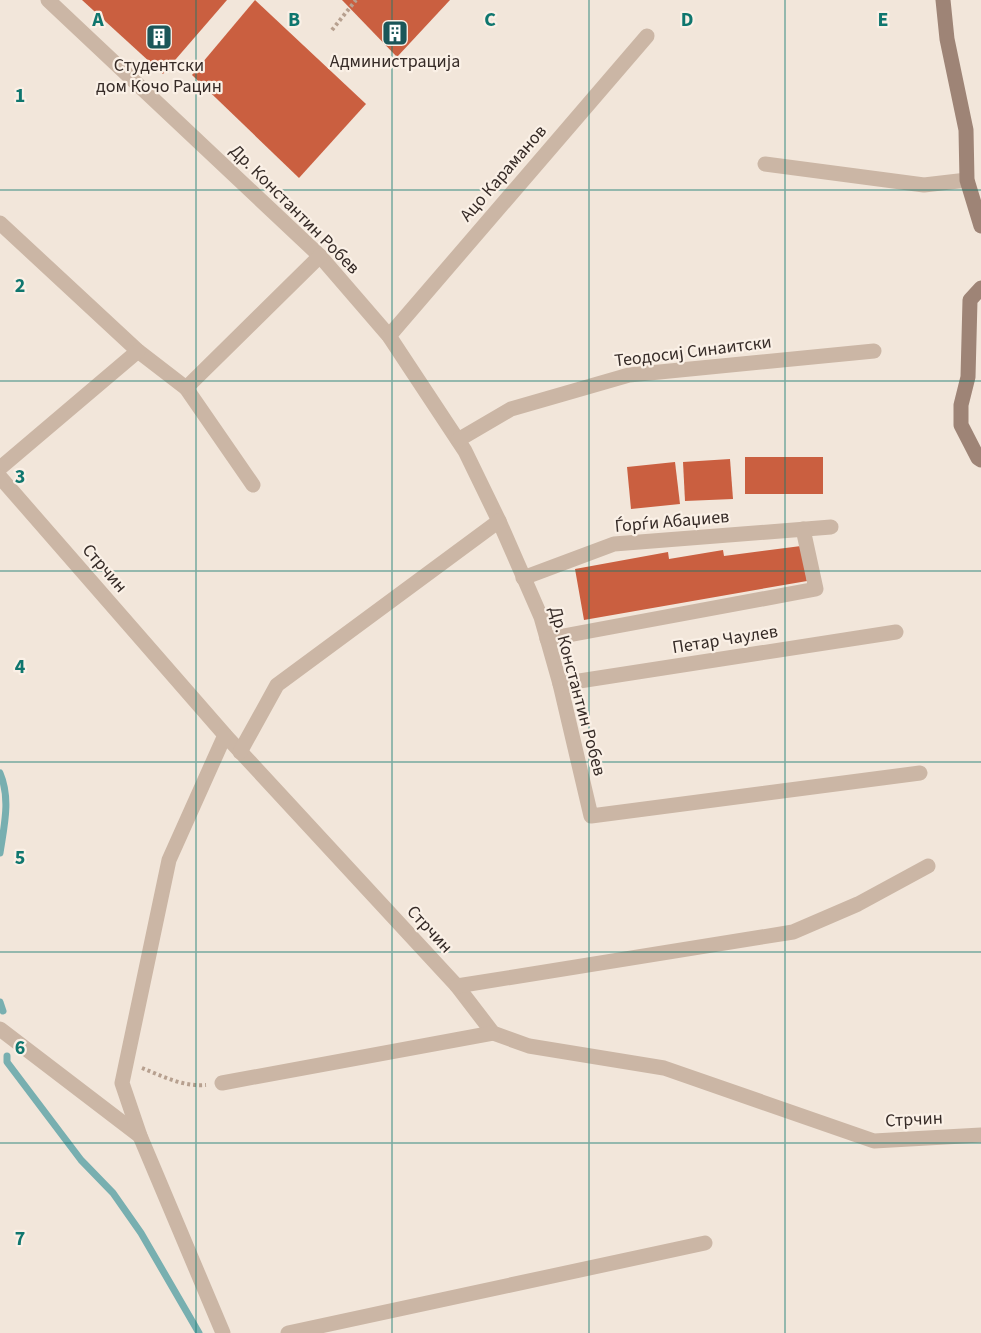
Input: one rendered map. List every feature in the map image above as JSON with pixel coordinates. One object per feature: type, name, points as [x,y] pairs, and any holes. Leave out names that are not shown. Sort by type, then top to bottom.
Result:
[{"type":"street","name":"Др. Константин Робев","points":[[48,0],[320,256],[389,336],[458,440],[499,521],[541,617],[560,684],[591,816],[921,773]]},
{"type":"street","points":[[943,0],[947,39],[966,130],[967,180],[981,226]]},
{"type":"street","name":"Ацо Караманов","points":[[389,336],[647,36]]},
{"type":"street","points":[[765,164],[924,185],[967,180]]},
{"type":"street","points":[[0,223],[138,351],[186,388],[253,485]]},
{"type":"street","points":[[186,388],[320,256]]},
{"type":"street","points":[[981,288],[970,300],[968,377],[961,405],[961,425],[978,459],[981,460]]},
{"type":"street","points":[[0,468],[138,351]]},
{"type":"street","name":"Теодосиј Синаитски","points":[[458,440],[511,409],[630,375],[874,351]]},
{"type":"street","name":"Стрчин","points":[[0,477],[240,752],[457,986],[493,1033],[529,1046],[664,1068],[874,1140],[981,1135]]},
{"type":"street","points":[[240,752],[277,686],[499,521]]},
{"type":"street","name":"Ѓорѓи Абаџиев","points":[[523,578],[614,544],[831,527]]},
{"type":"street","name":"Петар Чаулев","points":[[547,639],[816,589],[803,529]]},
{"type":"street","name":"Петар Чаулев","points":[[560,684],[897,632]]},
{"type":"street","points":[[223,1333],[140,1136],[122,1083],[169,860],[225,735]]},
{"type":"street","points":[[457,986],[793,932],[858,904],[928,866]]},
{"type":"street","points":[[0,1029],[140,1136]]},
{"type":"street","points":[[222,1083],[493,1033]]},
{"type":"street","points":[[288,1333],[705,1243]]},
{"type":"path","points":[[332,30],[356,0]]},
{"type":"path","points":[[127,1061],[172,1081],[197,1085],[222,1083]]},
{"type":"building","name":"Студентски дом Кочо Рацин","points":[[82,0],[227,0],[163,74]]},
{"type":"building","points":[[255,0],[366,104],[299,178],[192,75]]},
{"type":"building","points":[[342,0],[450,0],[397,57]]},
{"type":"building","points":[[745,457],[823,457],[823,494],[745,494]]},
{"type":"building","points":[[730,459],[733,499],[685,501],[683,462]]},
{"type":"building","points":[[675,462],[680,504],[631,509],[627,467]]},
{"type":"building","points":[[801,546],[807,581],[584,620],[575,569],[668,552],[669,559],[723,550],[724,556]]},
{"type":"waterway","points":[[0,773],[6,803],[0,853]]},
{"type":"waterway","points":[[0,1002],[3,1011]]},
{"type":"waterway","points":[[7,1056],[7,1062],[81,1160],[113,1193],[141,1233],[199,1333]]},
{"type":"place","name":"Администрација","points":[[395,33]]},
{"type":"place","name":"Студентски дом Кочо Рацин","points":[[159,37]]}]
